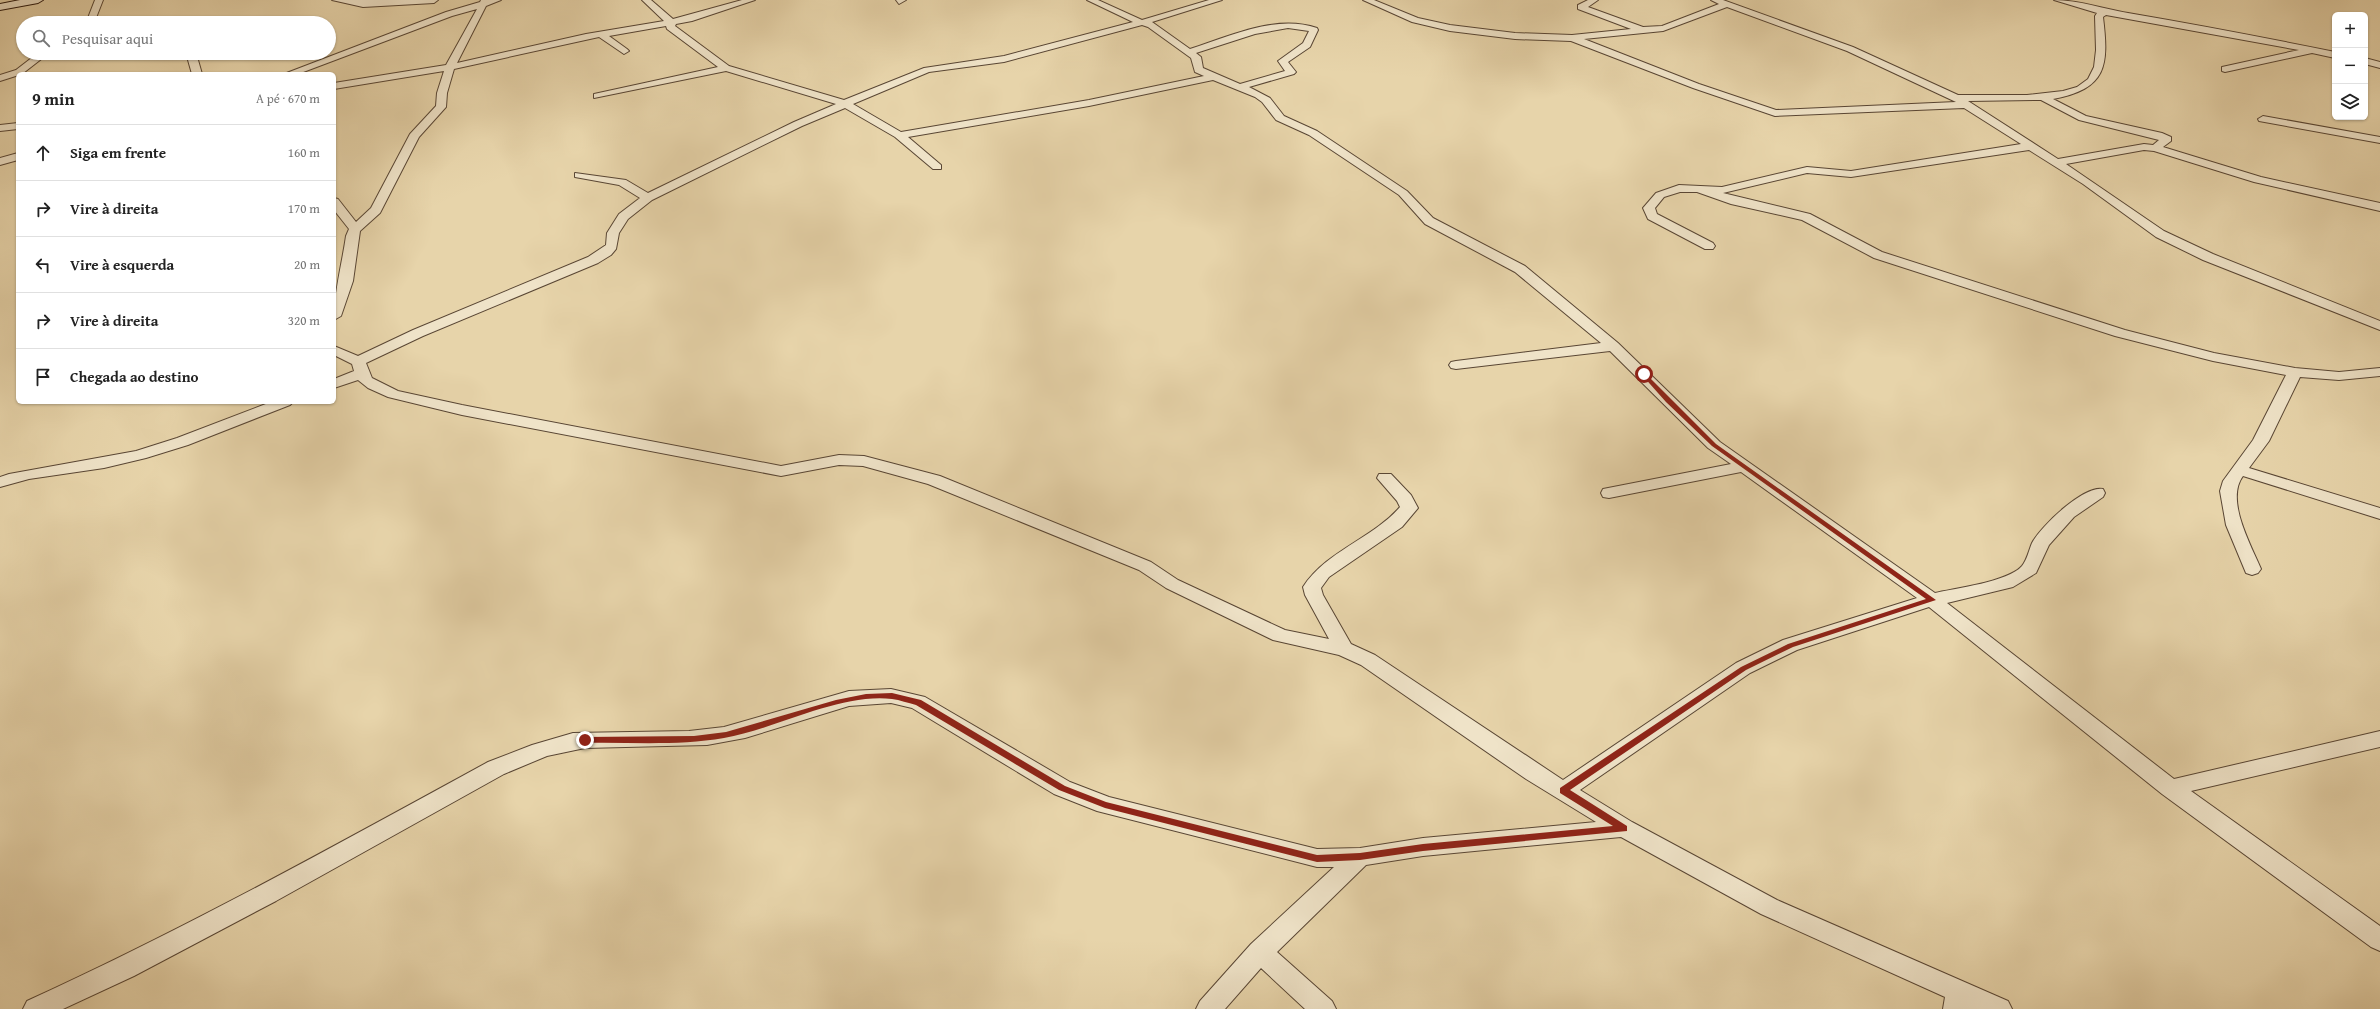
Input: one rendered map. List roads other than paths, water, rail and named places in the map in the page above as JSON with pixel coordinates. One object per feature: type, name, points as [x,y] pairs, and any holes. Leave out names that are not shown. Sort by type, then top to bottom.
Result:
[{"type":"street","points":[[0,7],[38,0]]},
{"type":"street","points":[[93,16],[99,0]]},
{"type":"street","points":[[336,0],[363,4],[434,0]]},
{"type":"street","points":[[336,57],[484,1],[497,0]]},
{"type":"street","points":[[646,0],[672,23]]},
{"type":"street","points":[[336,86],[450,68],[602,35],[672,23],[751,0]]},
{"type":"street","points":[[1091,0],[1158,29],[1196,57],[1198,70],[1266,100],[1280,118],[1313,133],[1365,166],[1403,193],[1435,224],[1520,269],[1613,346],[1714,445],[1932,600],[2170,788],[2380,940]]},
{"type":"street","points":[[336,383],[418,333],[570,271],[607,252],[612,246],[613,233],[622,216],[648,198],[745,149],[846,104],[926,70],[1001,60],[1054,48],[1218,0]]},
{"type":"street","points":[[1367,0],[1415,20],[1450,28],[1514,36],[1572,38],[1663,28],[1728,4]]},
{"type":"street","points":[[1594,0],[1581,7],[1644,31]]},
{"type":"street","points":[[1715,0],[1850,48],[1954,98],[1968,105],[2057,162],[2160,234],[2182,246],[2380,326]]},
{"type":"street","points":[[2058,0],[2100,12],[2167,22],[2332,54]]},
{"type":"street","points":[[336,310],[346,281],[352,236],[355,229],[376,210],[414,136],[441,107],[450,68],[484,1]]},
{"type":"street","points":[[1954,98],[2045,98],[2074,90],[2091,81],[2096,72],[2103,45],[2099,16],[2102,14],[2100,12]]},
{"type":"street","points":[[672,23],[670,27],[726,68],[846,104],[899,135],[937,167]]},
{"type":"street","points":[[1190,52],[1276,26],[1297,24],[1314,30],[1308,45],[1283,61],[1291,72],[1239,87]]},
{"type":"street","points":[[602,35],[624,51]]},
{"type":"street","points":[[1572,38],[1696,86],[1775,113],[1968,105]]},
{"type":"street","points":[[2225,69],[2313,50]]},
{"type":"street","points":[[19,72],[35,60]]},
{"type":"street","points":[[193,60],[196,72]]},
{"type":"street","points":[[295,72],[327,60]]},
{"type":"street","points":[[2368,62],[2380,64]]},
{"type":"street","points":[[598,96],[726,68]]},
{"type":"street","points":[[0,78],[16,73]]},
{"type":"street","points":[[899,135],[1089,103],[1213,77]]},
{"type":"street","points":[[2045,98],[2083,118],[2158,135],[2167,139],[2155,148]]},
{"type":"street","points":[[2263,119],[2380,140]]},
{"type":"street","points":[[0,128],[16,126]]},
{"type":"street","points":[[1709,246],[1652,216],[1649,208],[1660,195],[1679,188],[1722,190],[1807,170],[1851,174],[2031,146]]},
{"type":"street","points":[[2057,162],[2144,147],[2155,148],[2245,177],[2380,207]]},
{"type":"street","points":[[0,162],[16,157]]},
{"type":"street","points":[[580,175],[622,182],[648,198]]},
{"type":"street","points":[[1702,190],[1735,201],[1806,217],[1878,255],[2105,329],[2213,356],[2295,372],[2339,376],[2380,372]]},
{"type":"street","points":[[336,205],[355,229]]},
{"type":"street","points":[[1456,365],[1613,346]]},
{"type":"street","points":[[336,351],[360,367],[365,380],[393,394],[462,410],[781,471],[839,460],[871,462],[934,480],[1009,509],[1145,566],[1172,584],[1280,635],[1344,649],[1374,664],[1563,791],[1624,828],[1770,907],[1957,1000],[1999,1009]]},
{"type":"street","points":[[2252,569],[2228,505],[2228,489],[2231,481],[2262,441],[2295,372]]},
{"type":"street","points":[[0,482],[27,474],[118,460],[146,453],[280,404]]},
{"type":"street","points":[[1610,493],[1743,467]]},
{"type":"street","points":[[2240,470],[2380,514]]},
{"type":"street","points":[[1344,649],[1314,595],[1312,587],[1316,579],[1323,573],[1396,524],[1409,508],[1405,499],[1385,478]]},
{"type":"street","points":[[1563,791],[1744,668],[1790,645],[1932,600],[2007,583],[2030,569],[2041,543],[2068,513],[2097,493]]},
{"type":"street","points":[[36,1009],[81,990],[145,958],[275,890],[496,768],[527,755],[557,744],[585,740],[694,739],[726,735],[836,703],[866,697],[892,696],[918,702],[1062,788],[1105,805],[1317,858],[1360,857],[1423,847],[1624,828]]},
{"type":"street","points":[[2170,788],[2380,739]]},
{"type":"street","points":[[1209,1009],[1260,952],[1360,857]]},
{"type":"street","points":[[1260,952],[1323,1009]]}]
